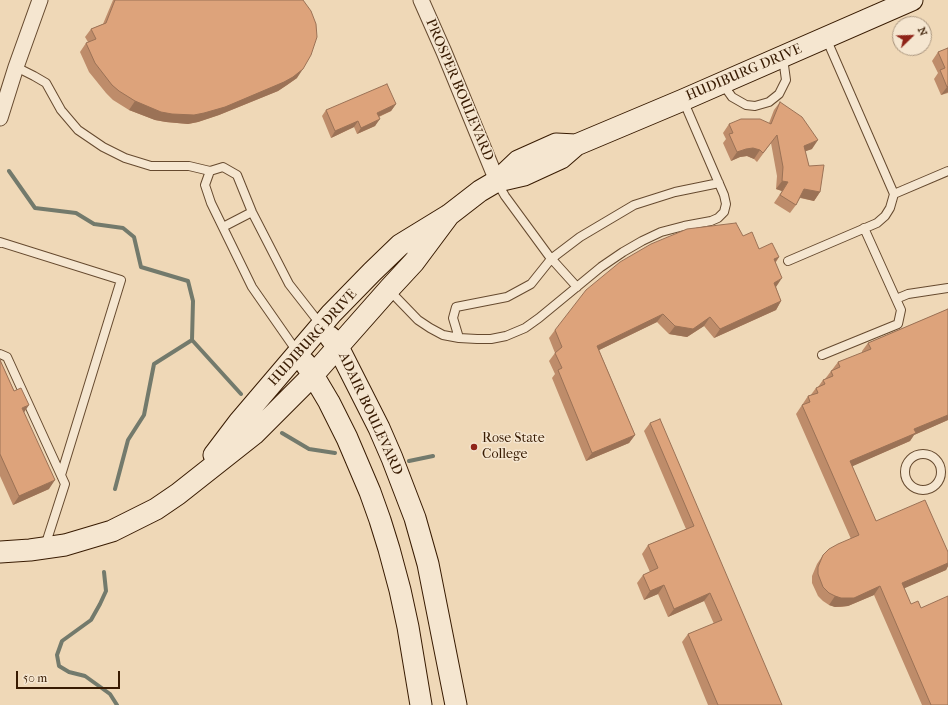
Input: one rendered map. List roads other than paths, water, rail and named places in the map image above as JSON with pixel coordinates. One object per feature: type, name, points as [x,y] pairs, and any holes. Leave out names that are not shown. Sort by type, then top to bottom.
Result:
[{"type":"street","points":[[0,118],[40,0]]},
{"type":"street","name":"PROSPER BOULEVARD","points":[[421,0],[497,181]]},
{"type":"street","name":"HUDIBURG DRIVE","points":[[194,481],[239,422],[321,326],[367,278],[400,246],[449,215],[480,191],[497,181],[518,162],[556,144],[576,145],[912,0]]},
{"type":"street","name":"HUDIBURG DRIVE","points":[[0,552],[30,550],[65,545],[112,531],[156,509],[178,494],[254,434],[313,375],[414,262],[449,215]]},
{"type":"street","name":"ADAIR BOULEVARD","points":[[321,326],[338,347],[379,428],[392,458],[414,518],[428,564],[435,594],[456,705]]},
{"type":"street","points":[[298,353],[329,402],[347,438],[380,520],[400,590],[408,627],[421,705]]},
{"type":"lane","points":[[788,261],[877,223],[885,216],[890,208],[894,194],[826,38]]},
{"type":"lane","points":[[723,82],[732,97],[746,105],[755,106],[768,102],[779,94],[786,80],[783,56]]},
{"type":"lane","name":"ADAIR BOULEVARD","points":[[16,68],[46,83],[61,110],[78,130],[103,147],[125,158],[152,166],[189,166],[210,171],[223,167],[237,175],[252,212],[289,284],[321,326]]},
{"type":"lane","points":[[389,289],[418,320],[443,334],[459,338],[477,339],[491,339],[506,336],[524,328],[540,318],[601,267],[642,241],[661,232],[711,221],[718,218],[724,212],[726,204],[724,195],[683,100]]},
{"type":"lane","points":[[210,171],[205,185],[211,203],[252,287],[298,353]]},
{"type":"lane","points":[[894,194],[948,171]]},
{"type":"lane","points":[[497,181],[505,196],[551,259],[577,288]]},
{"type":"lane","points":[[459,338],[453,318],[456,307],[507,297],[531,284],[551,259],[580,237],[634,205],[675,192],[719,183]]},
{"type":"lane","points":[[223,227],[252,212]]},
{"type":"lane","points":[[822,355],[898,324],[901,310],[864,228]]},
{"type":"lane","points":[[0,243],[120,280],[61,475]]},
{"type":"lane","points":[[896,299],[908,294],[948,288]]},
{"type":"lane","points":[[0,354],[7,356],[65,484],[44,548]]},
{"type":"lane","points":[[923,454],[934,457],[944,466],[937,484],[927,490],[915,488],[906,479],[905,473],[908,462],[917,455],[923,454]]},
{"type":"waterway","points":[[9,171],[35,208],[76,213],[94,224],[123,228],[134,237],[141,267],[188,281],[193,301],[192,340],[154,364],[144,415],[128,440],[115,489]]},
{"type":"waterway","points":[[192,340],[241,394]]},
{"type":"waterway","points":[[282,433],[309,449],[335,453]]},
{"type":"waterway","points":[[409,461],[433,456]]},
{"type":"waterway","points":[[104,572],[106,591],[91,620],[62,641],[57,655],[59,666],[69,672],[85,676],[110,694],[117,705]]},
{"type":"place","name":"Rose State College","points":[[474,447]]}]
